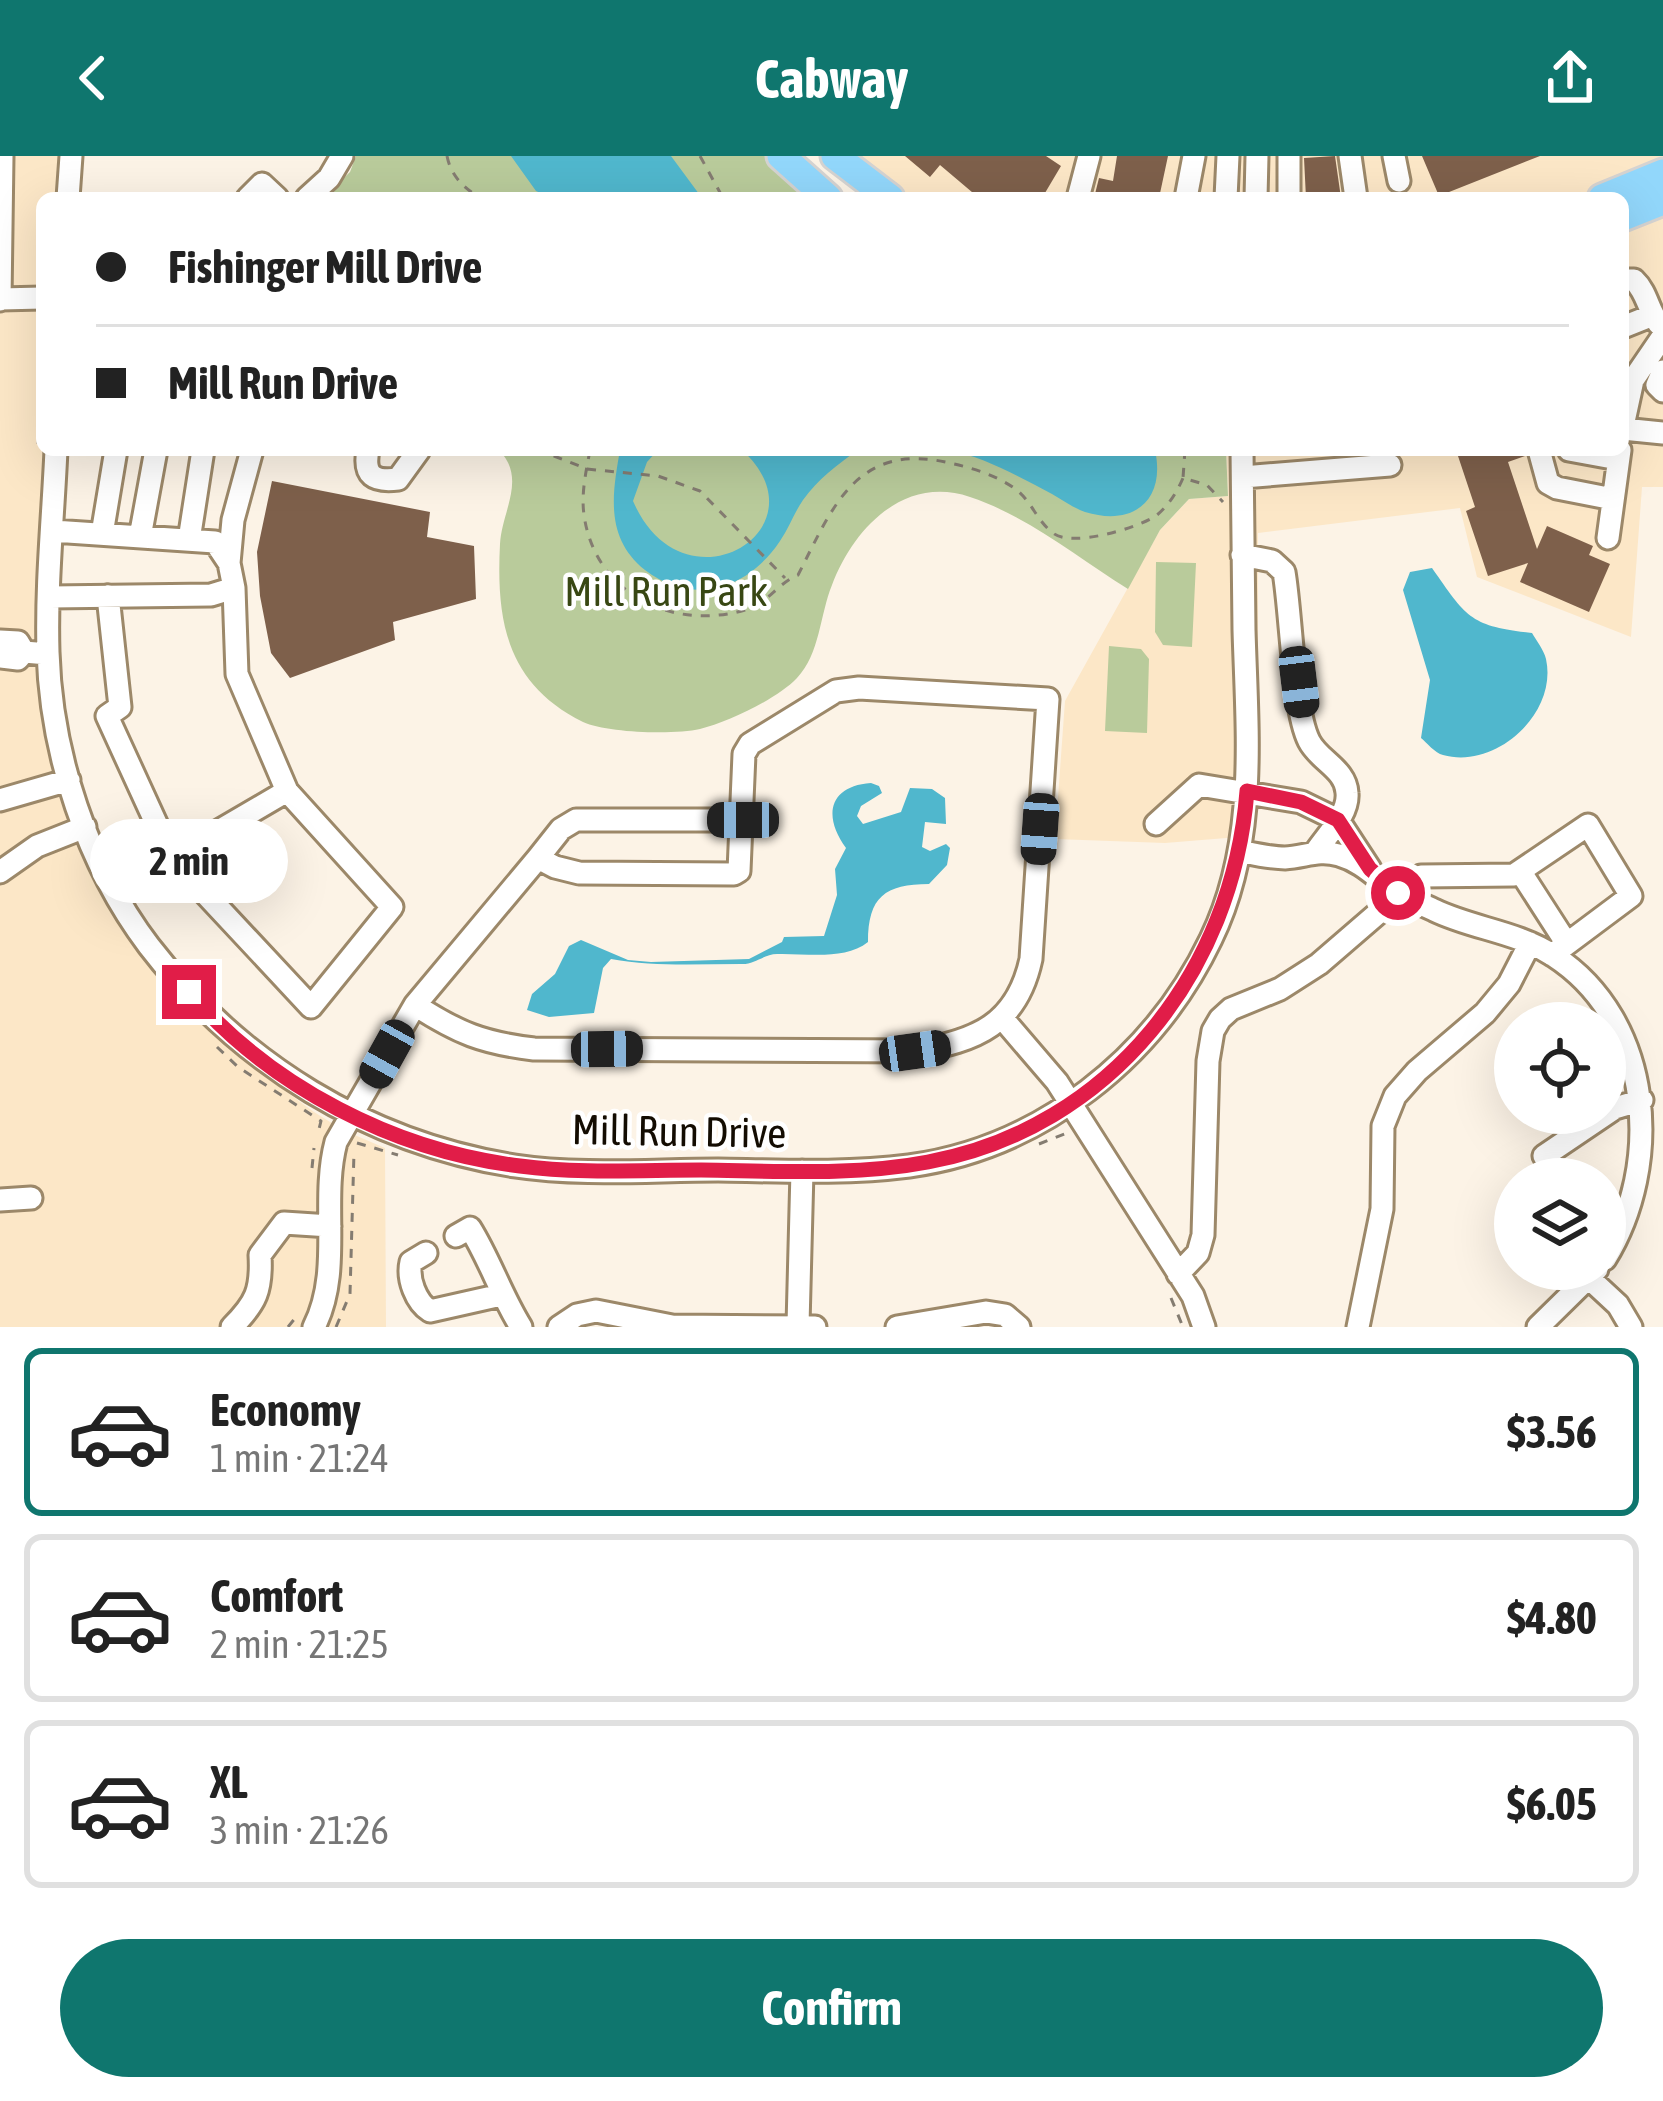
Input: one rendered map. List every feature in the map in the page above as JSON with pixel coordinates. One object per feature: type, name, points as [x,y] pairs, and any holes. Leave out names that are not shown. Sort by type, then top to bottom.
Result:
[{"type":"main road","points":[[781,156],[821,192]]},
{"type":"main road","points":[[835,156],[882,192]]},
{"type":"main road","points":[[1617,192],[1663,173]]},
{"type":"main road","points":[[1629,215],[1663,201]]},
{"type":"street","points":[[2,156],[0,299],[36,298]]},
{"type":"street","points":[[68,192],[71,156]]},
{"type":"street","points":[[314,192],[342,156]]},
{"type":"street","points":[[1080,192],[1089,156]]},
{"type":"street","points":[[1256,192],[1257,156]]},
{"type":"street","points":[[1288,156],[1289,192]]},
{"type":"street","points":[[1350,156],[1355,192]]},
{"type":"street","points":[[1394,156],[1399,181]]},
{"type":"street","points":[[1193,163],[1228,171]]},
{"type":"street","points":[[1629,280],[1643,288],[1660,326]]},
{"type":"street","points":[[1629,327],[1660,326]]},
{"type":"street","points":[[1630,378],[1660,326]]},
{"type":"street","points":[[1663,371],[1657,385],[1663,391]]},
{"type":"street","points":[[1629,428],[1663,433]]},
{"type":"street","name":"Mill Run Drive","points":[[56,456],[47,654],[55,723],[69,780],[116,891],[148,944],[205,1010],[279,1071],[351,1115],[435,1148],[518,1166],[802,1171],[934,1161],[996,1142],[1068,1106],[1126,1059],[1171,1006],[1216,928],[1240,851],[1247,791],[1242,456]]},
{"type":"street","points":[[102,534],[115,456]]},
{"type":"street","points":[[140,537],[156,456]]},
{"type":"street","points":[[189,540],[202,456]]},
{"type":"street","points":[[108,596],[120,707],[107,716],[172,858],[311,1007],[392,907],[287,791],[237,674],[229,562],[233,520],[250,456]]},
{"type":"street","points":[[368,456],[367,471],[371,478],[382,481],[398,478],[414,456]]},
{"type":"street","points":[[1541,456],[1548,483],[1613,499]]},
{"type":"street","points":[[1608,538],[1619,456]]},
{"type":"street","points":[[1243,477],[1390,465]]},
{"type":"street","points":[[53,531],[214,542],[229,562]]},
{"type":"street","points":[[1242,556],[1272,561],[1284,572],[1304,725],[1319,755],[1347,785],[1348,801],[1317,850]]},
{"type":"street","points":[[50,597],[211,596],[234,587]]},
{"type":"street","points":[[0,640],[18,642],[24,652]]},
{"type":"street","points":[[24,652],[47,654]]},
{"type":"street","points":[[0,657],[18,659],[24,652]]},
{"type":"street","points":[[415,1005],[459,1034],[477,1040],[566,1050],[915,1051],[946,1046],[1004,1019],[1022,992],[1031,959],[1048,699],[836,691],[750,744],[742,763],[739,871],[727,876],[580,873],[538,858]]},
{"type":"street","points":[[0,800],[69,780]]},
{"type":"street","points":[[1156,824],[1199,785],[1301,802],[1338,820],[1370,869]]},
{"type":"street","points":[[116,891],[287,791]]},
{"type":"street","points":[[314,1327],[329,1270],[331,1162],[351,1115],[415,1005],[561,829],[576,820],[743,820]]},
{"type":"street","points":[[1171,1279],[1198,1253],[1203,1235],[1213,1031],[1231,1009],[1280,989],[1318,964],[1421,876],[1514,875],[1588,826],[1631,896],[1560,950]]},
{"type":"street","points":[[0,872],[37,846],[85,827]]},
{"type":"street","points":[[1240,851],[1280,858],[1317,850],[1342,855],[1370,869],[1398,893],[1443,915],[1560,950]]},
{"type":"street","points":[[1520,871],[1560,950],[1610,1016],[1633,1060],[1645,1142],[1653,1159],[1626,1214]]},
{"type":"street","points":[[1358,1327],[1382,1209],[1383,1126],[1395,1096],[1485,1013],[1509,984],[1530,943]]},
{"type":"street","points":[[1004,1019],[1057,1082],[1171,1279],[1193,1296],[1204,1327]]},
{"type":"street","points":[[1545,1158],[1641,1093],[1663,1072]]},
{"type":"street","points":[[559,1327],[577,1315],[596,1311],[671,1326],[806,1326],[802,1171]]},
{"type":"street","points":[[0,1200],[31,1198]]},
{"type":"street","points":[[232,1327],[254,1306],[260,1255],[284,1223],[330,1226]]},
{"type":"street","points":[[456,1236],[470,1228],[489,1259],[500,1295],[521,1327]]},
{"type":"street","points":[[426,1253],[411,1262],[410,1277],[422,1306],[430,1311],[500,1295]]},
{"type":"street","points":[[1538,1327],[1576,1290]]},
{"type":"street","points":[[1606,1290],[1631,1327]]},
{"type":"street","points":[[897,1327],[986,1312],[1004,1315],[1018,1327]]},
{"type":"path","points":[[447,156],[460,184],[471,192]]},
{"type":"path","points":[[700,156],[720,192]]},
{"type":"path","points":[[554,456],[587,469],[646,473],[700,491],[787,580]]},
{"type":"path","points":[[589,456],[584,510],[592,544],[608,572],[640,601],[670,614],[718,616],[756,607],[798,575],[839,497],[865,475],[898,460],[946,462],[1001,481],[1025,497],[1054,534],[1070,539],[1145,522],[1166,506],[1184,478],[1185,456]]},
{"type":"path","points":[[1184,478],[1207,485],[1226,506]]},
{"type":"path","points":[[1024,1150],[1066,1131],[1077,1149]]},
{"type":"path","points":[[335,1327],[350,1294],[355,1147],[358,1141],[401,1157]]},
{"type":"path","points":[[1171,1279],[1183,1327]]},
{"type":"shaded area","points":[[0,156],[71,156],[68,192],[36,192],[36,456],[43,456],[38,684],[58,779],[145,957],[194,1014],[254,1068],[314,1112],[385,1148],[386,1327],[0,1327]]},
{"type":"shaded area","points":[[835,156],[1663,156],[1663,487],[1642,487],[1631,637],[1477,577],[1460,508],[1258,533],[1258,767],[1251,836],[1165,843],[1055,839],[1065,701],[1160,530],[1189,499],[1228,496],[1226,456],[1629,456],[1629,192],[882,192]]},
{"type":"green space","points":[[356,156],[768,156],[811,192],[329,192],[350,172]]},
{"type":"green space","name":"Mill Run Park","points":[[503,456],[1226,456],[1228,496],[1189,499],[1160,530],[1128,589],[991,505],[946,492],[904,500],[885,511],[854,544],[832,585],[805,668],[788,686],[752,709],[711,726],[641,732],[583,722],[557,707],[522,670],[504,625],[499,572],[512,484]]},
{"type":"green space","points":[[1156,562],[1196,563],[1192,647],[1163,645],[1155,632]]},
{"type":"green space","points":[[1109,646],[1141,649],[1149,659],[1147,733],[1105,731]]},
{"type":"water","points":[[511,156],[671,156],[698,192],[538,192]]},
{"type":"water","points":[[619,456],[652,456],[633,501],[656,535],[683,553],[712,557],[739,549],[759,531],[769,508],[764,480],[746,456],[850,456],[809,493],[767,558],[736,581],[700,590],[663,581],[632,558],[617,530]]},
{"type":"water","points":[[970,456],[1156,456],[1156,483],[1151,496],[1132,512],[1103,516],[1081,510]]},
{"type":"water","points":[[1432,568],[1472,617],[1495,627],[1532,633],[1546,659],[1547,679],[1533,717],[1519,733],[1483,754],[1443,755],[1421,738],[1430,680],[1403,590],[1410,572]]},
{"type":"water","points":[[871,783],[882,793],[861,806],[857,816],[863,824],[901,812],[910,788],[932,789],[945,798],[946,824],[925,822],[922,847],[930,851],[946,844],[950,848],[947,865],[929,884],[901,887],[882,896],[871,914],[868,942],[848,952],[772,954],[746,964],[660,964],[611,959],[603,968],[594,1013],[549,1017],[527,1010],[532,994],[555,974],[569,946],[581,940],[628,960],[651,962],[749,959],[784,937],[824,936],[837,895],[835,869],[846,848],[834,825],[834,805],[846,790]]},
{"type":"building","points":[[905,156],[1046,156],[1061,166],[1046,192],[972,192],[940,165],[930,177]]},
{"type":"building","points":[[1117,156],[1168,156],[1160,192],[1096,192],[1099,178],[1113,181]]},
{"type":"building","points":[[1335,156],[1340,192],[1306,192],[1304,158]]},
{"type":"building","points":[[1422,156],[1540,156],[1449,192],[1437,192]]},
{"type":"building","points":[[1458,456],[1525,456],[1508,462],[1537,549],[1547,526],[1593,546],[1589,555],[1610,564],[1589,612],[1520,582],[1528,563],[1488,576],[1466,511],[1475,507]]},
{"type":"building","points":[[272,481],[430,512],[427,537],[474,546],[476,599],[393,622],[395,640],[290,678],[271,653],[260,596],[257,552]]},
{"type":"route","points":[[189,992],[242,1043],[319,1099],[435,1148],[518,1166],[559,1169],[802,1171],[905,1166],[996,1142],[1068,1106],[1092,1090],[1158,1025],[1216,928],[1236,866],[1247,791],[1301,802],[1338,820],[1370,869],[1398,893]]}]
